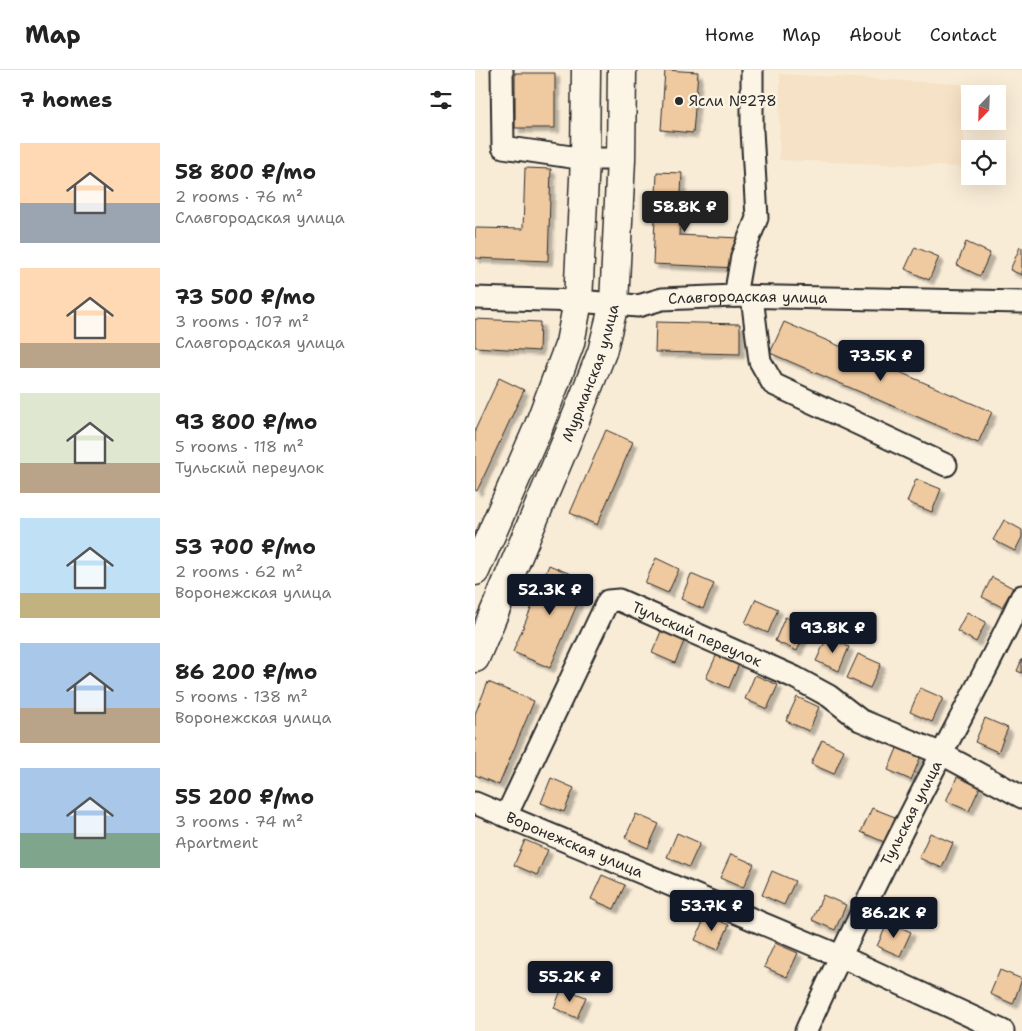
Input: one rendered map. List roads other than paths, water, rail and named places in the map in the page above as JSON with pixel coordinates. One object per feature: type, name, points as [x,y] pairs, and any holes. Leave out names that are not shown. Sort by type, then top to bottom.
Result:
[{"type":"main road","name":"Мурманская улица","points":[[475,571],[538,428],[570,343],[578,302],[585,158],[586,70]]},
{"type":"main road","name":"Мурманская улица","points":[[475,658],[571,431],[602,352],[614,304],[621,159],[622,70]]},
{"type":"street","points":[[502,70],[503,147],[585,158],[621,159]]},
{"type":"street","points":[[752,70],[752,130],[757,218],[742,256],[743,296],[760,361],[773,384],[946,465]]},
{"type":"street","name":"Славгородская улица","points":[[475,298],[638,306],[662,299],[743,296],[1022,302]]},
{"type":"street","name":"Тульская улица","points":[[807,1031],[840,956],[941,754],[999,645],[1022,596]]},
{"type":"street","name":"Тульский переулок","points":[[506,816],[608,601],[619,600],[794,677],[829,696],[860,720],[941,754],[1022,797]]},
{"type":"street","name":"Воронежская улица","points":[[475,803],[840,956],[994,1029]]},
{"type":"place","name":"Ясли №278","points":[[679,101]]}]
